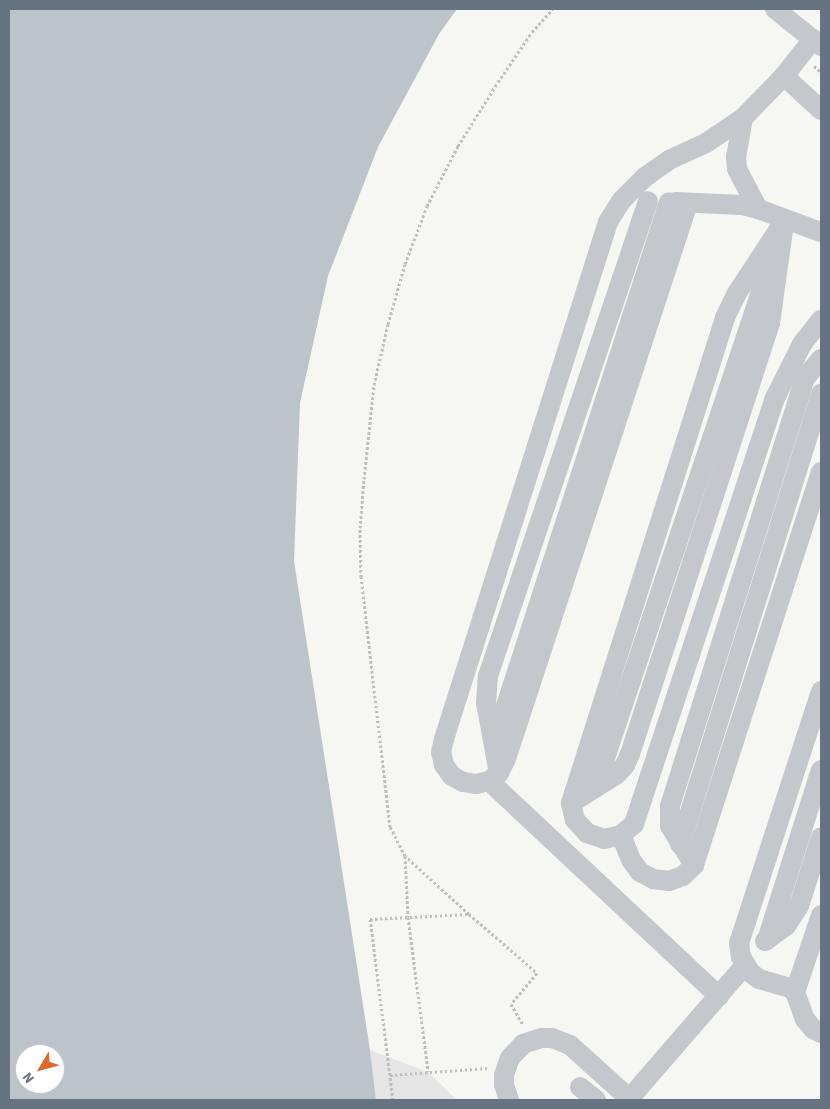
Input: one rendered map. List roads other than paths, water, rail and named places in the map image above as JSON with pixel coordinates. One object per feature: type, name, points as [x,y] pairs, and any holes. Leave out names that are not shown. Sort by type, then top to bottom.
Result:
[{"type":"street","points":[[678,202],[509,750],[494,777],[476,784],[463,782],[452,776],[444,765],[441,752],[444,739],[608,222],[621,201],[645,177],[669,160],[706,142],[743,118],[817,43],[775,9]]},
{"type":"street","points":[[784,76],[821,110]]},
{"type":"street","points":[[743,118],[736,157],[737,169],[758,209]]},
{"type":"street","points":[[621,201],[742,205],[821,232]]},
{"type":"street","points":[[648,201],[488,676],[486,703],[494,742],[494,777],[719,996]]},
{"type":"street","points":[[494,742],[678,202]]},
{"type":"street","points":[[571,803],[617,774],[625,765],[630,754],[770,323],[785,220]]},
{"type":"street","points":[[785,220],[737,293],[725,318],[571,803],[575,820],[587,833],[604,839],[621,835],[634,824],[774,400],[802,344],[821,320]]},
{"type":"street","points":[[694,865],[670,826],[668,816],[670,806],[805,378],[821,359]]},
{"type":"street","points":[[680,844],[821,394]]},
{"type":"street","points":[[621,835],[631,860],[640,872],[654,879],[669,881],[683,876],[694,865],[821,472]]},
{"type":"street","points":[[821,691],[742,928],[739,943],[743,961],[759,979],[790,988],[795,992],[805,1020],[813,1029],[821,1033]]},
{"type":"street","points":[[766,940],[821,770]]},
{"type":"street","points":[[509,1100],[504,1085],[506,1066],[516,1050],[532,1040],[552,1038],[570,1046],[630,1100],[719,996],[743,961],[766,940],[786,926],[799,906],[821,837]]},
{"type":"street","points":[[795,992],[821,915]]},
{"type":"street","points":[[580,1087],[596,1100]]}]
